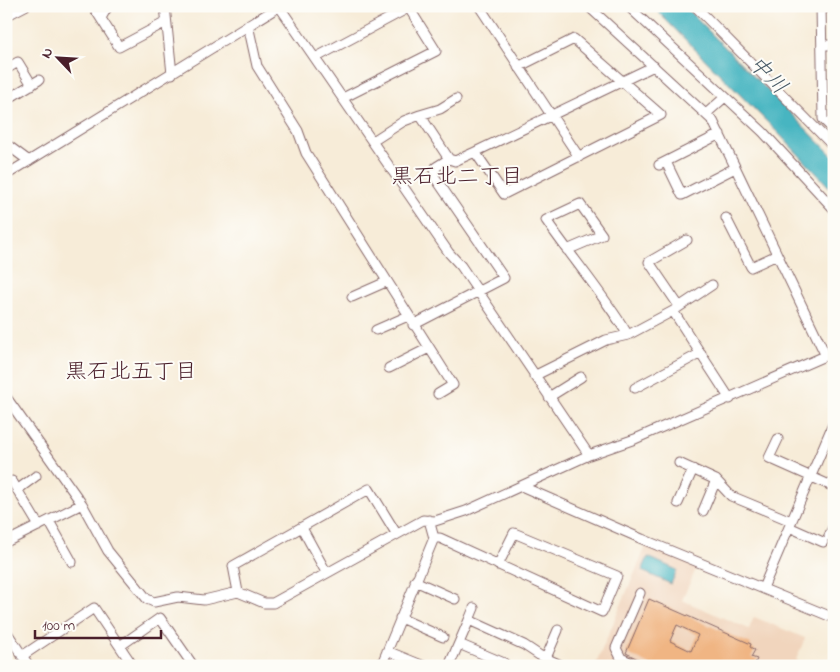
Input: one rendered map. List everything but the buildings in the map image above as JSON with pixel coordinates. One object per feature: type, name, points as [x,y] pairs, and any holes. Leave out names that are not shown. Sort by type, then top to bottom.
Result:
[{"type":"street","points":[[6,16],[25,6]]},
{"type":"street","points":[[93,6],[119,47],[166,22]]},
{"type":"street","points":[[101,18],[108,6]]},
{"type":"street","points":[[165,6],[172,74]]},
{"type":"street","points":[[6,175],[279,6],[479,293],[589,455]]},
{"type":"street","points":[[479,6],[579,157]]},
{"type":"street","points":[[6,397],[82,504],[108,551],[148,599],[154,602],[178,597],[204,600],[238,592],[264,603],[273,603],[396,533],[423,520],[436,521],[466,511],[589,455],[635,439],[830,354],[777,255],[720,134],[707,113],[588,6]]},
{"type":"street","points":[[628,6],[763,132],[834,209]]},
{"type":"street","points":[[695,6],[834,148]]},
{"type":"street","points":[[315,58],[410,7],[436,51],[343,98]]},
{"type":"street","points":[[834,8],[821,7],[823,119],[834,130]]},
{"type":"street","points":[[248,25],[257,66],[298,131],[306,153],[413,325],[453,384],[438,394]]},
{"type":"street","points":[[475,152],[504,194],[661,115],[574,39],[518,67]]},
{"type":"street","points":[[822,45],[834,45]]},
{"type":"street","points":[[6,68],[18,62],[36,83],[6,100]]},
{"type":"street","points":[[420,115],[449,159],[455,161],[654,66]]},
{"type":"street","points":[[707,113],[724,97]]},
{"type":"street","points":[[373,141],[404,121],[440,109],[456,99]]},
{"type":"street","points":[[720,134],[662,164],[682,195],[735,168]]},
{"type":"street","points":[[6,144],[29,161]]},
{"type":"street","points":[[413,325],[479,293],[504,278],[434,176],[436,166],[449,159]]},
{"type":"street","points":[[567,250],[602,235],[580,204],[546,220],[567,250],[604,297],[628,335]]},
{"type":"street","points":[[726,218],[751,266],[777,255]]},
{"type":"street","points":[[687,240],[649,262],[701,353],[730,399]]},
{"type":"street","points":[[352,297],[386,282]]},
{"type":"street","points":[[534,376],[606,340],[628,335],[712,285]]},
{"type":"street","points":[[376,330],[408,316]]},
{"type":"street","points":[[389,368],[429,348]]},
{"type":"street","points":[[636,388],[701,353]]},
{"type":"street","points":[[549,397],[582,377]]},
{"type":"street","points":[[764,588],[834,422]]},
{"type":"street","points":[[778,439],[769,458],[834,488]]},
{"type":"street","points":[[680,463],[716,480],[731,496],[826,539],[834,525]]},
{"type":"street","points":[[678,503],[692,469]]},
{"type":"street","points":[[17,490],[36,476]]},
{"type":"street","points":[[702,511],[716,480]]},
{"type":"street","points":[[12,481],[40,526]]},
{"type":"street","points":[[521,486],[642,539],[834,618]]},
{"type":"street","points":[[238,592],[233,566],[369,489],[396,533]]},
{"type":"street","points":[[6,531],[9,541],[82,504]]},
{"type":"street","points":[[381,666],[434,538],[429,520]]},
{"type":"street","points":[[49,521],[72,562]]},
{"type":"street","points":[[302,528],[326,572]]},
{"type":"street","points":[[434,538],[440,538],[498,565],[602,612],[617,576],[514,533],[498,565]]},
{"type":"street","points":[[415,581],[455,599]]},
{"type":"street","points":[[638,666],[621,658],[616,648],[640,593]]},
{"type":"street","points":[[22,656],[94,608],[133,666]]},
{"type":"street","points":[[449,666],[474,608]]},
{"type":"street","points":[[120,646],[160,618],[192,664],[189,666]]},
{"type":"street","points":[[400,618],[443,637]]},
{"type":"street","points":[[469,620],[524,645],[563,666]]},
{"type":"street","points":[[546,658],[558,630]]},
{"type":"street","points":[[6,631],[29,666]]},
{"type":"street","points":[[459,644],[504,663]]},
{"type":"street","points":[[387,650],[424,666]]},
{"type":"shaded area","points":[[647,544],[698,565],[682,600],[749,629],[754,617],[805,638],[796,660],[798,662],[796,666],[595,666]]},
{"type":"water","points":[[652,6],[684,6],[834,157],[834,192],[781,136]]},
{"type":"water","points":[[648,557],[677,570],[671,584],[642,571]]},
{"type":"district","name":"黒石北二丁目","points":[[457,178]]},
{"type":"district","name":"黒石北五丁目","points":[[131,373]]},
{"type":"water label","name":"中川","points":[[767,76]]}]
